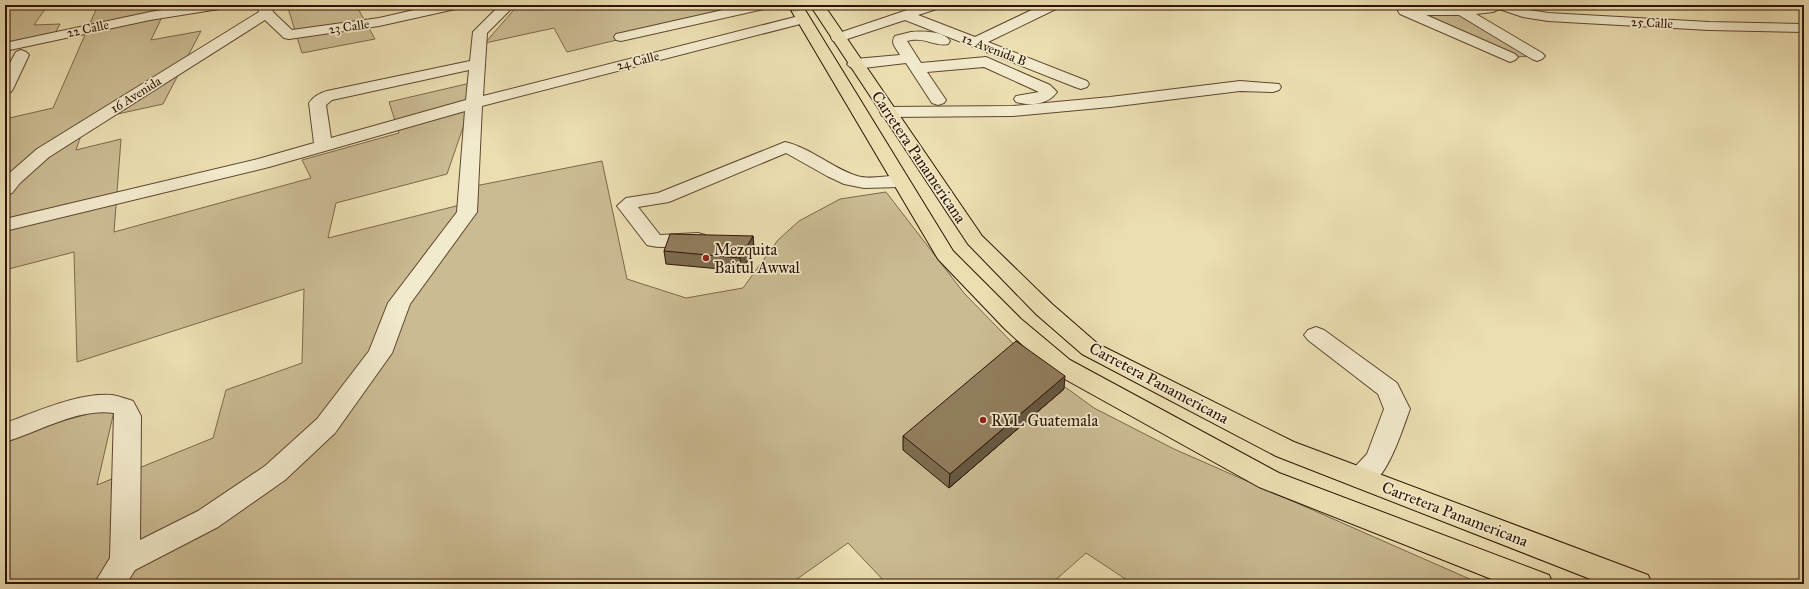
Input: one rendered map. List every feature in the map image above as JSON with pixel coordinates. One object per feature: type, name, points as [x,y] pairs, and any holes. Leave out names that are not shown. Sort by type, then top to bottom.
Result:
[{"type":"highway","name":"Carretera Panamericana","points":[[805,9],[838,38],[975,240],[1044,309],[1090,349],[1285,449],[1637,584]]},
{"type":"highway","name":"Carretera Panamericana","points":[[805,9],[900,181],[945,255],[1013,324],[1061,366],[1269,480],[1538,584]]},
{"type":"street","name":"22 Calle","points":[[5,48],[150,16],[219,5]]},
{"type":"street","name":"23 Calle","points":[[265,9],[289,35],[379,22],[455,5]]},
{"type":"street","points":[[109,584],[125,561],[208,519],[275,473],[326,426],[380,353],[399,303],[467,212],[480,32],[508,5]]},
{"type":"street","points":[[621,38],[764,5]]},
{"type":"street","points":[[838,38],[907,16],[935,5]]},
{"type":"street","points":[[975,42],[1053,5]]},
{"type":"street","points":[[1390,5],[1510,57]]},
{"type":"street","points":[[1405,11],[1462,11],[1494,8],[1494,5]]},
{"type":"street","name":"25 Calle","points":[[1502,5],[1528,14],[1548,17],[1709,26],[1804,28]]},
{"type":"street","name":"16 Avenida","points":[[5,190],[13,180],[43,153],[265,9]]},
{"type":"street","name":"24 Calle","points":[[5,225],[262,163],[805,9]]},
{"type":"street","points":[[1462,11],[1537,56]]},
{"type":"street","name":"12 Avenida B","points":[[907,16],[1081,84]]},
{"type":"street","points":[[883,106],[938,100],[1041,98],[1049,92],[1044,88],[931,36],[918,35],[900,39],[900,43],[938,100]]},
{"type":"street","points":[[5,89],[21,55]]},
{"type":"street","points":[[855,64],[986,62]]},
{"type":"street","points":[[323,146],[317,104],[327,96],[477,64]]},
{"type":"street","points":[[883,106],[1013,111],[1110,102],[1240,86],[1273,87]]},
{"type":"street","points":[[716,240],[686,238],[654,241],[627,206],[633,202],[662,198],[785,147],[792,148],[847,178],[859,182],[869,183],[900,181]]},
{"type":"street","points":[[1316,334],[1388,389],[1397,409],[1378,459],[1361,478]]},
{"type":"street","points":[[5,433],[93,404],[111,403],[124,407],[128,416],[125,561]]},
{"type":"shaded area","points":[[5,5],[48,5],[34,25],[60,24],[52,39],[5,47]]},
{"type":"shaded area","points":[[98,5],[226,5],[162,17],[151,40],[201,31],[163,104],[86,121],[76,150],[121,139],[114,232],[311,178],[302,160],[399,133],[389,102],[479,81],[447,174],[336,203],[328,238],[476,201],[475,186],[602,161],[627,279],[686,298],[743,288],[778,240],[799,221],[840,199],[886,192],[964,293],[1032,363],[1094,408],[1174,449],[1481,584],[1133,584],[1086,553],[1051,584],[887,584],[848,543],[790,584],[5,584],[5,436],[115,407],[97,485],[213,438],[226,390],[302,363],[304,289],[77,362],[74,252],[5,270],[5,119],[53,108]]},
{"type":"shaded area","points":[[287,5],[356,5],[375,39],[302,53]]},
{"type":"shaded area","points":[[518,5],[762,5],[567,52],[554,28],[485,43]]},
{"type":"shaded area","points":[[1411,12],[1462,12],[1536,56],[1513,57]]},
{"type":"building","points":[[670,234],[753,236],[740,258],[664,251]]},
{"type":"building","name":"RYL Guatemala","points":[[1016,341],[1065,376],[950,474],[903,436]]},
{"type":"place","name":"Mezquita Baitul Awwal","points":[[706,258]]},
{"type":"place","name":"RYL Guatemala","points":[[983,420]]}]
